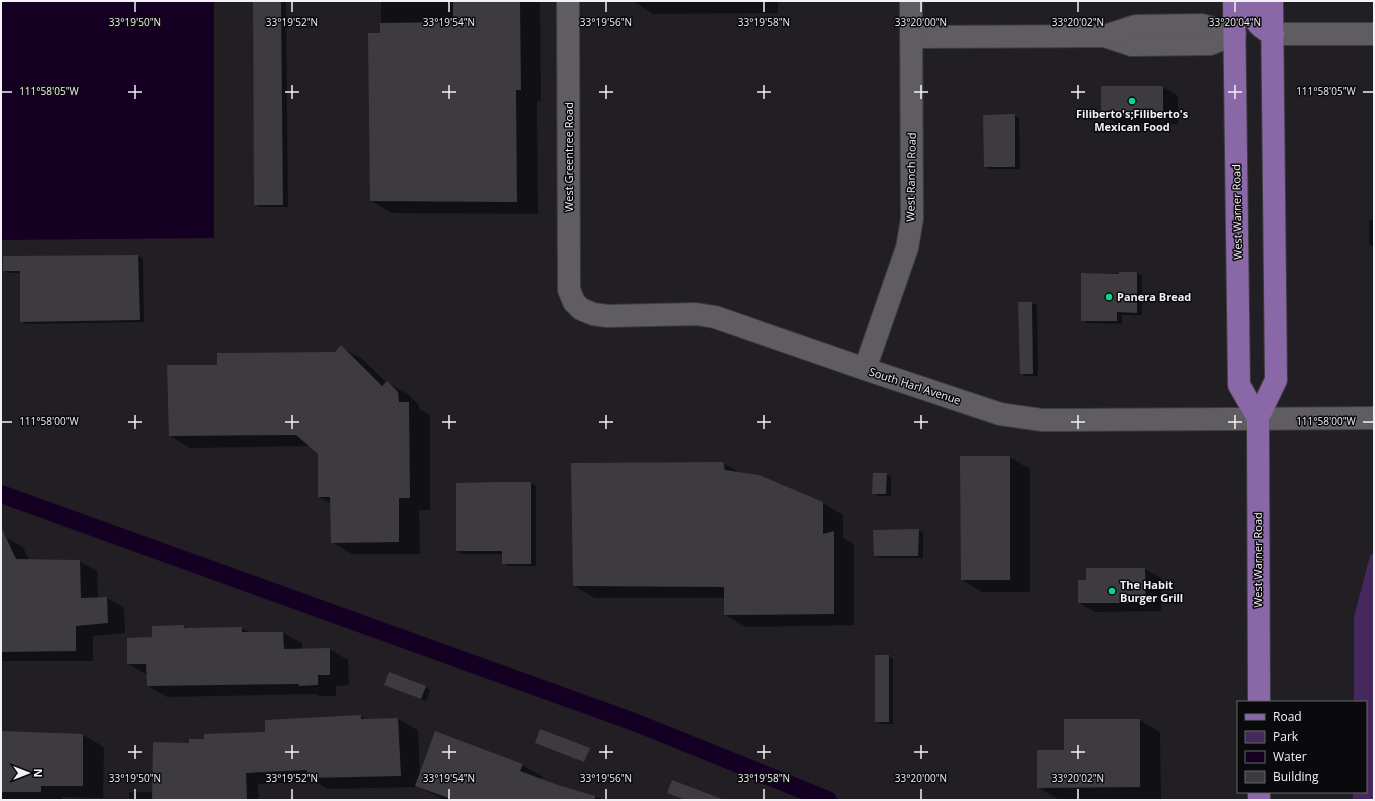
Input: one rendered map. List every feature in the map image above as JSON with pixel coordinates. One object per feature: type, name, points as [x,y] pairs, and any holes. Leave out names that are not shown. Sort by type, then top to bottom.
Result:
[{"type":"main road","name":"West Warner Road","points":[[1234,1],[1240,385],[1258,418]]},
{"type":"main road","points":[[1252,1],[1258,25],[1260,28],[1274,34]]},
{"type":"main road","name":"West Warner Road","points":[[1259,701],[1258,418],[1276,380],[1274,34],[1272,1]]},
{"type":"street","name":"West Greentree Road","points":[[568,1],[569,290],[574,302],[580,309]]},
{"type":"street","name":"West Ranch Road","points":[[865,370],[907,248],[912,219],[911,1]]},
{"type":"street","points":[[911,37],[1105,36],[1132,45],[1164,45],[1210,44],[1235,34]]},
{"type":"street","points":[[1274,34],[1374,34]]},
{"type":"street","name":"South Harl Avenue","points":[[580,309],[607,316],[696,314],[715,317],[865,370],[1000,414],[1019,417],[1065,420],[1374,418]]},
{"type":"green space","points":[[1374,552],[1374,800],[1353,800],[1353,793],[1367,793],[1367,701],[1354,701],[1354,617],[1370,556]]},
{"type":"water","points":[[1,1],[214,1],[214,238],[1,240]]},
{"type":"building","points":[[253,1],[281,1],[283,205],[254,205]]},
{"type":"building","points":[[453,1],[520,1],[521,90],[516,90],[517,202],[370,201],[368,33],[380,33],[380,23],[453,22]]},
{"type":"building","name":"Filiberto's;Filiberto's Mexican Food","points":[[1101,86],[1163,86],[1163,116],[1101,116]]},
{"type":"building","points":[[1015,114],[1015,167],[984,167],[983,115]]},
{"type":"building","points":[[138,255],[140,320],[20,322],[20,271],[3,271],[3,256]]},
{"type":"building","name":"Panera Bread","points":[[1119,272],[1137,272],[1137,313],[1117,312],[1117,321],[1081,321],[1081,273],[1119,274]]},
{"type":"building","points":[[1018,302],[1032,302],[1033,374],[1020,374]]},
{"type":"building","points":[[341,345],[382,386],[387,381],[398,392],[399,402],[409,402],[410,498],[399,498],[399,542],[331,543],[330,497],[318,497],[318,454],[296,435],[169,436],[167,365],[217,365],[217,353],[335,352]]},
{"type":"building","points":[[960,456],[1010,456],[1010,580],[961,580]]},
{"type":"building","points":[[723,462],[725,470],[759,475],[823,502],[823,534],[834,531],[834,614],[724,615],[724,587],[573,586],[571,463]]},
{"type":"building","points":[[873,473],[887,473],[886,494],[872,494]]},
{"type":"building","points":[[531,482],[531,564],[502,564],[502,551],[456,551],[456,483]]},
{"type":"building","points":[[1,527],[16,559],[80,560],[81,598],[107,597],[108,623],[76,626],[76,651],[1,652]]},
{"type":"building","points":[[919,529],[918,556],[874,556],[873,530]]},
{"type":"building","name":"The Habit Burger Grill","points":[[1086,568],[1145,568],[1146,603],[1078,603],[1078,580],[1086,580]]},
{"type":"building","points":[[184,625],[184,628],[242,627],[242,632],[283,632],[284,649],[330,648],[330,675],[318,675],[318,685],[147,686],[146,664],[127,664],[127,638],[152,637],[152,626]]},
{"type":"building","points":[[875,655],[889,655],[889,722],[875,722]]},
{"type":"building","points":[[389,672],[426,686],[421,699],[384,685]]},
{"type":"building","points":[[361,715],[361,719],[398,718],[401,776],[307,778],[307,770],[246,773],[247,800],[152,800],[153,742],[189,743],[189,739],[204,739],[204,734],[265,732],[265,720]]},
{"type":"building","points":[[1064,719],[1140,719],[1140,787],[1037,788],[1037,750],[1064,750]]},
{"type":"building","points":[[540,729],[590,748],[584,762],[535,743]]},
{"type":"building","points":[[1,731],[83,734],[83,786],[41,786],[41,792],[1,792]]},
{"type":"building","points":[[435,731],[523,764],[520,771],[558,785],[595,796],[595,800],[454,800],[415,786]]},
{"type":"building","points":[[672,780],[722,800],[686,800],[667,793]]},
{"type":"waterway","points":[[1,494],[634,722],[828,800]]},
{"type":"place","name":"Filiberto's;Filiberto's Mexican Food","points":[[1132,101]]},
{"type":"place","name":"Panera Bread","points":[[1109,297]]},
{"type":"place","name":"The Habit Burger Grill","points":[[1112,591]]}]
